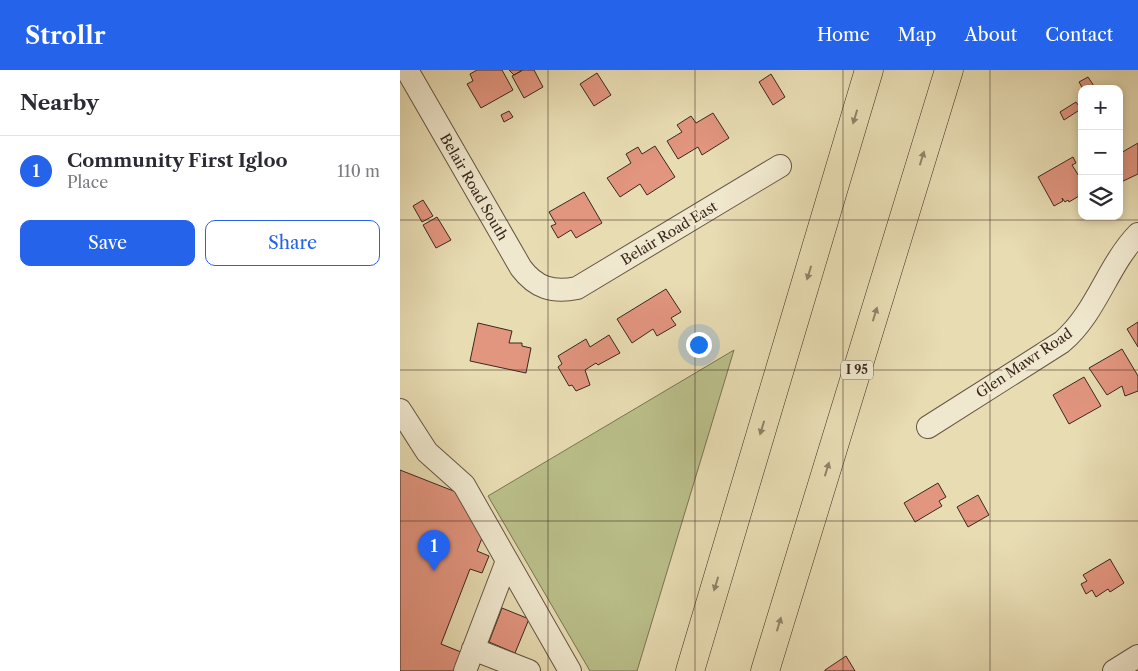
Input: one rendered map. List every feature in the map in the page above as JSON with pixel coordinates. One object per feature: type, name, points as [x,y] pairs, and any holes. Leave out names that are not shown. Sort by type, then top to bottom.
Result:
[{"type":"highway","points":[[690,671],[869,70]]},
{"type":"highway","name":"I 95","points":[[765,671],[949,70]]},
{"type":"street","name":"Belair Road South","points":[[407,70],[522,268],[537,285],[554,290]]},
{"type":"street","name":"Belair Road East","points":[[554,290],[577,288],[780,166]]},
{"type":"street","name":"Glen Mawr Road","points":[[928,426],[1053,347],[1074,331],[1091,310],[1121,255],[1138,234]]},
{"type":"street","points":[[403,421],[436,461],[464,485],[570,671]]},
{"type":"street","points":[[465,671],[507,561]]},
{"type":"street","points":[[473,650],[529,671]]},
{"type":"street","points":[[1114,671],[1138,656]]},
{"type":"green space","points":[[734,350],[637,671],[590,671],[488,496]]},
{"type":"building","points":[[477,70],[502,70],[513,90],[481,108],[467,84],[473,81],[470,74]]},
{"type":"building","points":[[509,70],[521,70],[521,71],[514,75]]},
{"type":"building","points":[[523,70],[534,70],[543,87],[524,98],[512,76]]},
{"type":"building","points":[[597,73],[611,95],[594,106],[580,84]]},
{"type":"building","points":[[771,74],[785,97],[773,105],[759,82]]},
{"type":"building","points":[[1088,77],[1093,85],[1081,85],[1079,82]]},
{"type":"building","points":[[1076,102],[1078,105],[1078,111],[1064,120],[1060,112]]},
{"type":"building","points":[[509,111],[513,117],[504,122],[501,115]]},
{"type":"building","points":[[713,113],[729,138],[702,155],[698,147],[678,159],[667,141],[682,132],[677,125],[691,116],[696,123]]},
{"type":"building","points":[[1138,143],[1138,174],[1123,181],[1123,175],[1123,152]]},
{"type":"building","points":[[655,146],[675,177],[647,195],[640,184],[620,197],[607,178],[631,163],[626,154],[638,147],[642,154]]},
{"type":"building","points":[[1073,157],[1076,163],[1072,165],[1078,175],[1078,197],[1069,202],[1068,200],[1065,202],[1062,198],[1063,201],[1054,206],[1038,177]]},
{"type":"building","points":[[584,192],[602,223],[576,238],[571,230],[558,238],[551,226],[556,224],[549,212]]},
{"type":"building","points":[[423,200],[433,216],[422,222],[413,206]]},
{"type":"building","points":[[437,217],[451,240],[436,248],[423,225]]},
{"type":"building","points":[[666,289],[681,312],[671,318],[676,325],[657,336],[653,329],[632,343],[617,319]]},
{"type":"building","points":[[1138,322],[1138,347],[1127,329]]},
{"type":"building","points":[[478,323],[512,331],[509,343],[522,343],[522,346],[531,348],[526,373],[470,361]]},
{"type":"building","points":[[609,335],[620,353],[585,370],[590,385],[576,391],[572,385],[569,386],[558,367],[562,364],[558,356],[586,339],[590,347]]},
{"type":"building","points":[[1122,349],[1138,376],[1138,391],[1125,396],[1122,386],[1107,395],[1089,368]]},
{"type":"building","points":[[1084,377],[1101,406],[1069,424],[1053,395]]},
{"type":"building","points":[[400,470],[456,492],[482,538],[477,551],[489,556],[482,573],[470,569],[441,644],[461,652],[454,671],[400,671]]},
{"type":"building","points":[[938,483],[946,497],[939,501],[942,506],[915,522],[904,503]]},
{"type":"building","points":[[978,495],[989,515],[968,527],[957,507]]},
{"type":"building","points":[[1110,559],[1124,583],[1110,592],[1108,589],[1096,597],[1092,590],[1086,594],[1081,584],[1087,581],[1083,575]]},
{"type":"building","points":[[502,608],[529,619],[515,653],[489,642]]},
{"type":"building","points":[[846,656],[855,671],[825,671],[825,670]]},
{"type":"place","name":"Community First Igloo","points":[[434,571]]}]
